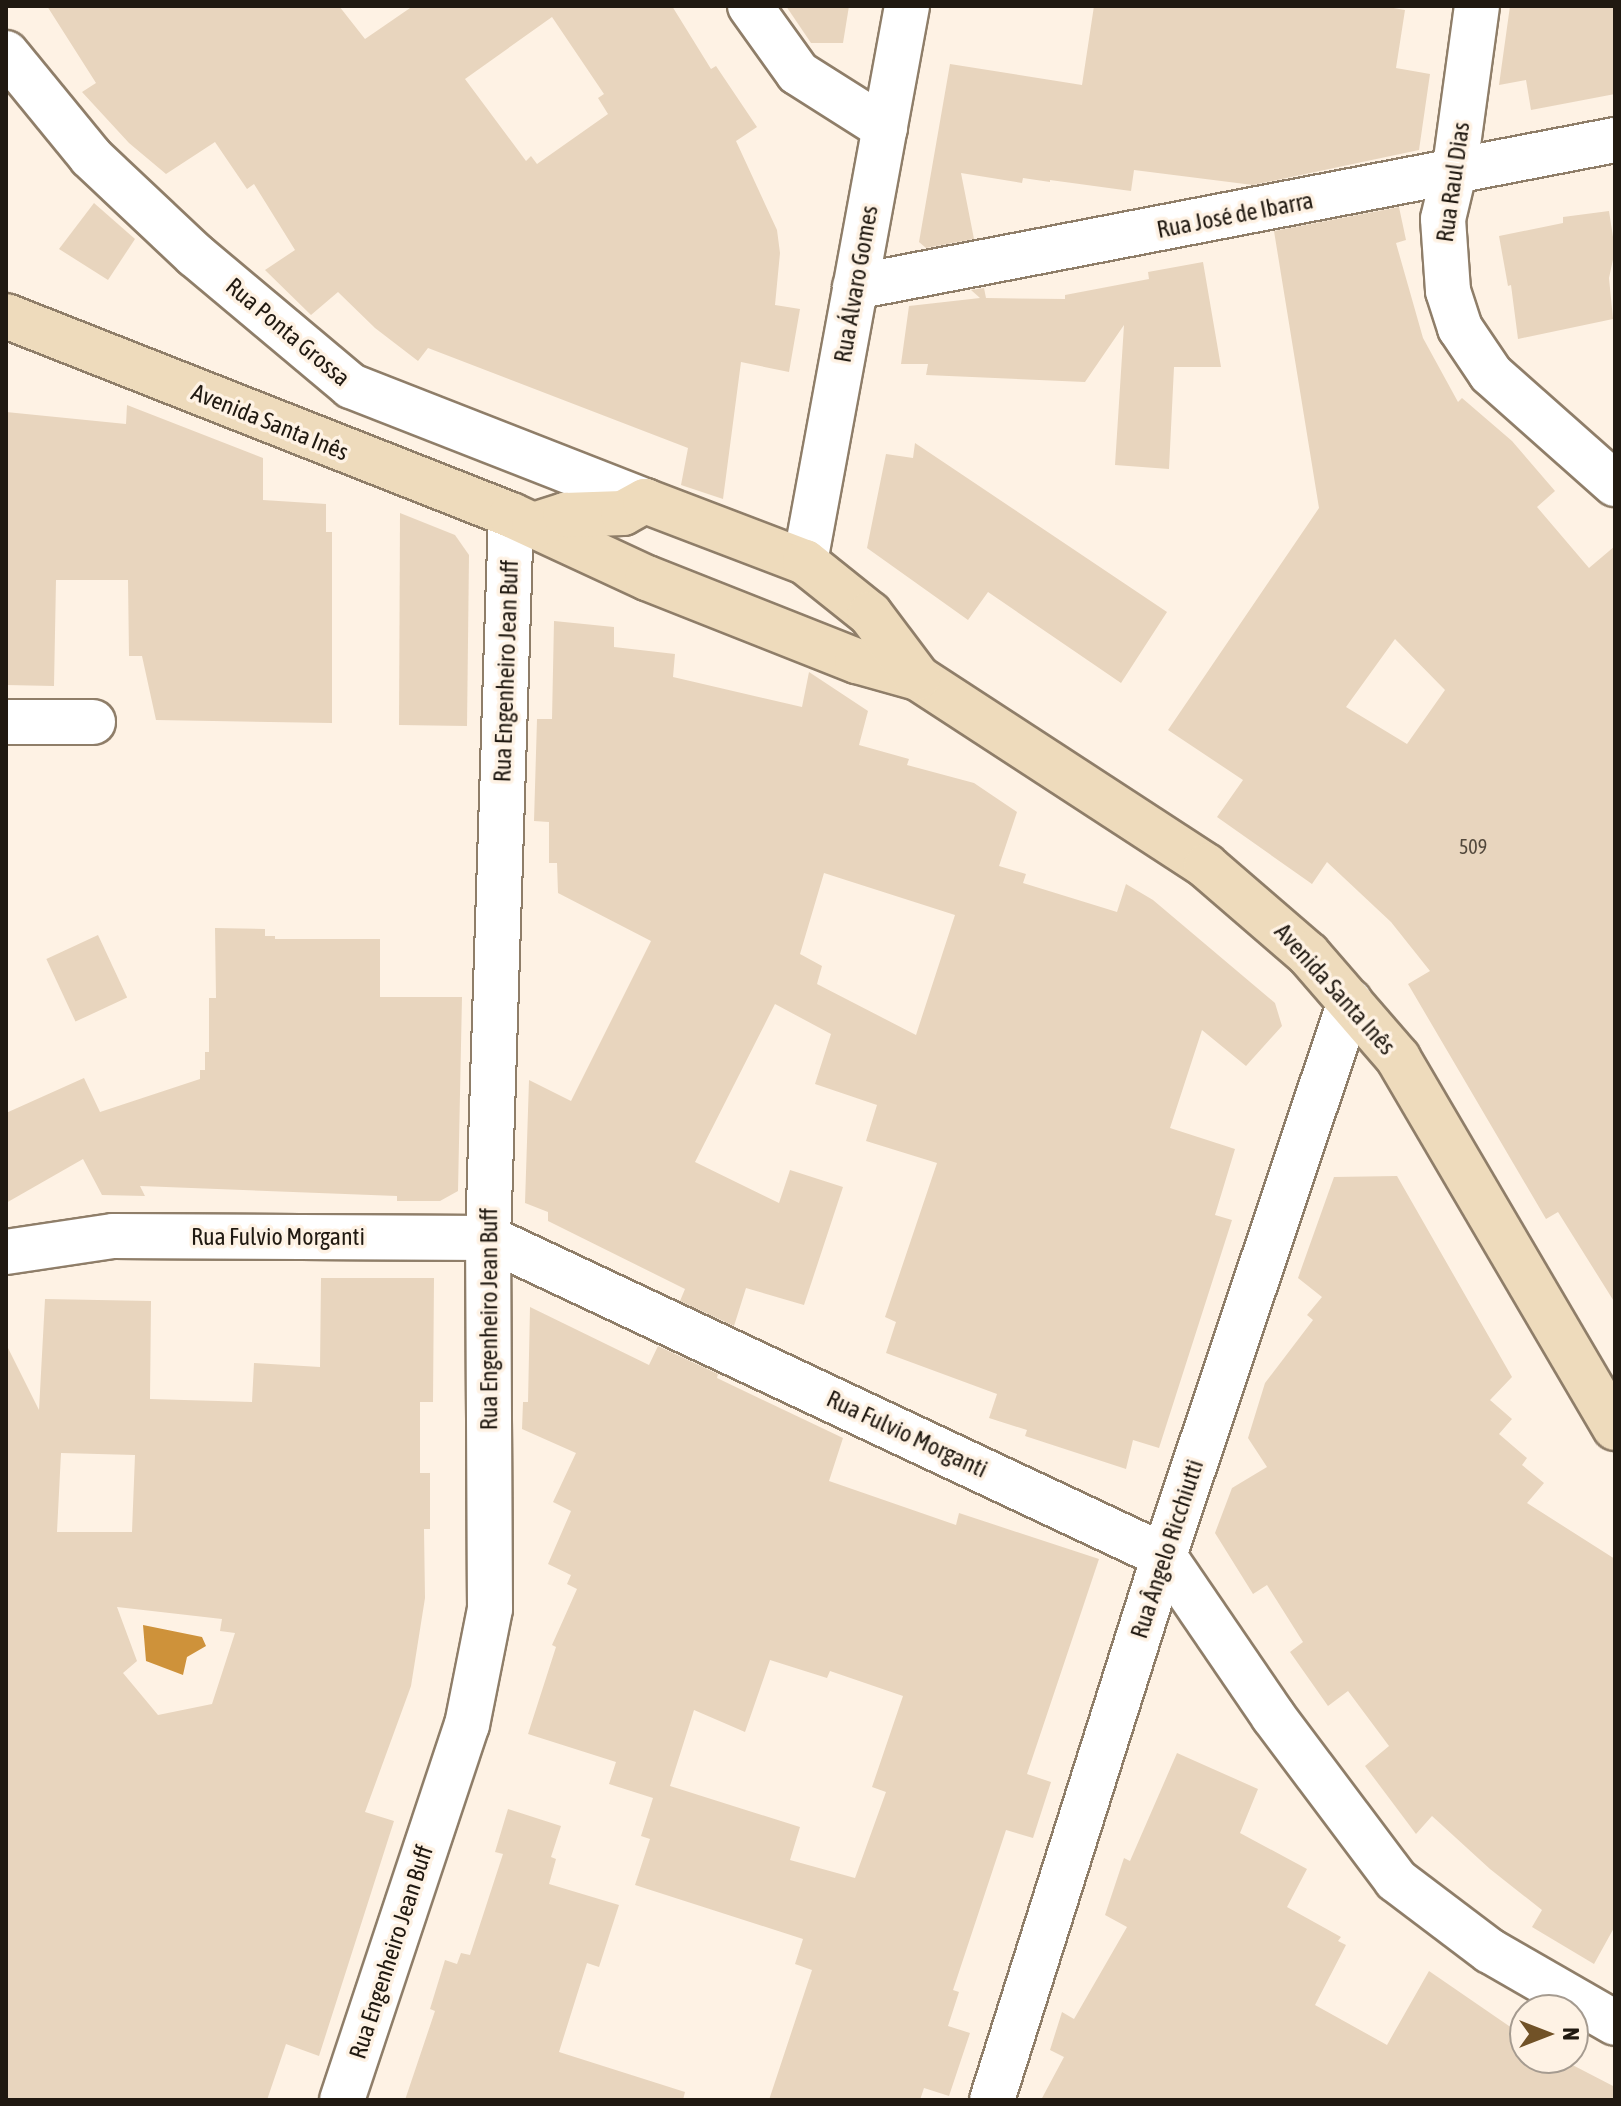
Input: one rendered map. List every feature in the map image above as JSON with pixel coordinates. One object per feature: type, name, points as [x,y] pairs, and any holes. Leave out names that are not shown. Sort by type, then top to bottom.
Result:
[{"type":"main road","name":"Avenida Santa Inês","points":[[6,316],[523,520],[647,578],[837,652],[918,678],[1206,866],[1270,918],[1350,1001],[1398,1058],[1615,1428]]},
{"type":"main road","points":[[523,520],[623,513],[656,506]]},
{"type":"main road","points":[[647,578],[641,541],[656,506]]},
{"type":"main road","name":"Avenida Santa Inês","points":[[656,506],[805,562],[870,614],[918,678]]},
{"type":"main road","points":[[837,652],[857,640],[870,614]]},
{"type":"street","points":[[750,6],[798,73],[885,128]]},
{"type":"street","name":"Rua Álvaro Gomes","points":[[805,562],[907,6]]},
{"type":"street","name":"Rua Raul Dias","points":[[1477,6],[1454,173],[1443,219],[1448,291],[1460,328],[1491,374],[1615,484]]},
{"type":"street","name":"Rua Ponta Grossa","points":[[6,53],[91,157],[195,255],[351,386],[656,506]]},
{"type":"street","name":"Rua José de Ibarra","points":[[855,287],[1615,140]]},
{"type":"street","name":"Rua Engenheiro Jean Buff","points":[[342,2100],[467,1725],[490,1609],[488,1238],[523,520]]},
{"type":"street","points":[[6,722],[93,722]]},
{"type":"street","name":"Rua Ângelo Ricchiutti","points":[[992,2100],[1164,1556],[1350,1001]]},
{"type":"street","name":"Rua Fulvio Morganti","points":[[6,1252],[113,1236],[488,1238],[1164,1556]]},
{"type":"street","points":[[1164,1556],[1273,1716],[1396,1880],[1490,1951],[1615,2023]]},
{"type":"shaded area","points":[[143,1625],[202,1637],[206,1646],[187,1657],[183,1675],[146,1661]]},
{"type":"building","points":[[47,6],[339,6],[365,39],[413,6],[672,6],[711,69],[716,66],[757,127],[736,141],[777,230],[780,253],[775,305],[800,309],[789,372],[741,362],[723,499],[681,485],[688,448],[428,348],[418,361],[375,328],[338,292],[311,315],[265,270],[295,250],[254,184],[247,189],[215,142],[166,174],[129,143],[82,92],[96,83]],"holes":[[[552,17],[604,94],[598,98],[608,114],[537,164],[531,156],[526,161],[465,79]]]},
{"type":"building","points":[[786,6],[849,6],[843,43],[811,43]]},
{"type":"building","points":[[1094,6],[1382,6],[1405,10],[1396,68],[1430,74],[1419,150],[1253,185],[1134,170],[1131,191],[1023,178],[1022,183],[961,173],[974,239],[926,248],[919,242],[950,64],[1082,85]]},
{"type":"building","points":[[1510,6],[1615,6],[1615,94],[1531,110],[1526,80],[1499,85]]},
{"type":"building","points":[[94,203],[135,239],[108,280],[59,249]]},
{"type":"building","points":[[1399,207],[1406,240],[1396,243],[1423,338],[1458,402],[1462,398],[1512,441],[1555,491],[1537,507],[1589,568],[1615,546],[1615,1303],[1558,1212],[1546,1219],[1408,984],[1430,971],[1391,922],[1327,862],[1312,884],[1217,817],[1243,780],[1168,730],[1319,508],[1274,231]],"holes":[[[1395,639],[1445,690],[1407,744],[1346,707]]]},
{"type":"building","points":[[1609,211],[1615,250],[1609,278],[1613,319],[1518,339],[1511,285],[1508,286],[1499,236],[1563,223],[1563,217]]},
{"type":"building","points":[[1203,262],[1221,367],[1174,367],[1169,469],[1115,465],[1124,325],[1085,382],[926,375],[928,364],[901,364],[909,306],[980,298],[971,290],[984,288],[986,298],[1065,299],[1065,295],[1149,279],[1148,272]]},
{"type":"building","points":[[127,405],[263,458],[263,500],[326,504],[326,532],[332,532],[332,723],[156,720],[142,656],[129,656],[128,580],[56,580],[54,686],[6,685],[6,412],[126,424]]},
{"type":"building","points":[[915,443],[1167,612],[1121,683],[988,592],[968,620],[867,548],[886,454],[913,458]]},
{"type":"building","points":[[400,513],[455,535],[469,555],[467,726],[399,725]]},
{"type":"building","points":[[554,621],[614,627],[614,647],[675,654],[673,677],[802,707],[809,672],[868,711],[859,745],[909,759],[907,765],[974,783],[1017,812],[999,866],[1026,874],[1023,883],[1117,912],[1126,884],[1153,900],[1275,1003],[1282,1026],[1246,1066],[1202,1030],[1170,1128],[1235,1149],[1215,1215],[1232,1220],[1159,1448],[1133,1440],[1126,1469],[1025,1436],[1027,1430],[989,1418],[997,1394],[886,1353],[896,1322],[885,1317],[937,1163],[866,1141],[877,1105],[815,1084],[831,1034],[775,1004],[695,1162],[779,1203],[790,1170],[843,1187],[804,1305],[746,1288],[734,1326],[680,1301],[685,1289],[548,1221],[548,1212],[525,1203],[529,1080],[571,1101],[651,941],[558,893],[557,863],[549,863],[549,822],[534,821],[537,719],[552,719]],"holes":[[[824,873],[955,915],[916,1035],[817,984],[822,966],[800,954]]]},
{"type":"building","points":[[215,928],[265,929],[265,936],[275,936],[275,939],[380,939],[380,997],[462,997],[458,1191],[440,1201],[397,1201],[397,1196],[140,1186],[145,1196],[102,1195],[83,1159],[6,1203],[6,1113],[84,1078],[100,1112],[200,1079],[200,1070],[205,1070],[205,1052],[209,1052],[209,998],[216,998]]},
{"type":"building","points":[[98,935],[127,998],[76,1022],[46,959]]},
{"type":"building","points":[[1397,1176],[1512,1377],[1490,1400],[1512,1419],[1499,1434],[1527,1458],[1522,1465],[1544,1483],[1527,1503],[1615,1559],[1615,1926],[1594,1964],[1532,1927],[1542,1910],[1490,1869],[1432,1816],[1416,1834],[1365,1766],[1389,1746],[1348,1691],[1328,1706],[1290,1652],[1303,1642],[1267,1585],[1253,1594],[1215,1533],[1232,1488],[1267,1467],[1248,1438],[1265,1383],[1313,1320],[1307,1315],[1322,1297],[1298,1278],[1334,1177]]},
{"type":"building","points":[[321,1278],[434,1278],[433,1402],[420,1402],[420,1473],[430,1473],[430,1529],[424,1529],[425,1598],[411,1686],[365,1812],[394,1821],[319,2056],[286,2044],[267,2100],[6,2100],[6,1344],[39,1410],[45,1299],[151,1301],[150,1399],[252,1402],[254,1363],[320,1367]],"holes":[[[61,1453],[135,1455],[132,1532],[57,1532]],[[117,1607],[222,1619],[220,1631],[235,1633],[212,1704],[158,1715],[123,1673],[137,1661]]]},
{"type":"building","points":[[530,1307],[649,1365],[658,1346],[843,1438],[829,1481],[956,1525],[959,1513],[1099,1559],[1027,1774],[1051,1782],[1033,1838],[1006,1830],[953,1990],[959,1992],[948,2026],[970,2033],[949,2096],[924,2088],[920,2100],[769,2100],[812,1970],[795,1964],[803,1939],[635,1885],[650,1839],[641,1836],[653,1798],[609,1784],[616,1762],[528,1734],[556,1647],[552,1645],[577,1589],[567,1584],[571,1575],[548,1564],[571,1511],[553,1502],[576,1453],[522,1429],[523,1402],[528,1402]],"holes":[[[770,1660],[827,1678],[830,1671],[903,1696],[872,1787],[886,1792],[855,1878],[790,1860],[800,1827],[670,1786],[694,1710],[745,1732]]]},
{"type":"building","points":[[1177,1753],[1258,1789],[1240,1833],[1307,1869],[1287,1907],[1341,1937],[1338,1941],[1346,1945],[1315,2005],[1387,2045],[1429,1971],[1509,2026],[1509,2074],[1589,2074],[1615,2087],[1615,2100],[1041,2100],[1064,2057],[1050,2050],[1062,2012],[1074,2019],[1127,1927],[1105,1915],[1124,1858],[1130,1861]]},
{"type":"building","points":[[508,1809],[561,1826],[551,1857],[556,1859],[549,1884],[619,1905],[599,1967],[587,1963],[559,2052],[685,2092],[683,2100],[405,2100],[435,2011],[430,2009],[445,1960],[457,1964],[461,1953],[470,1955],[503,1854],[495,1852]]}]
